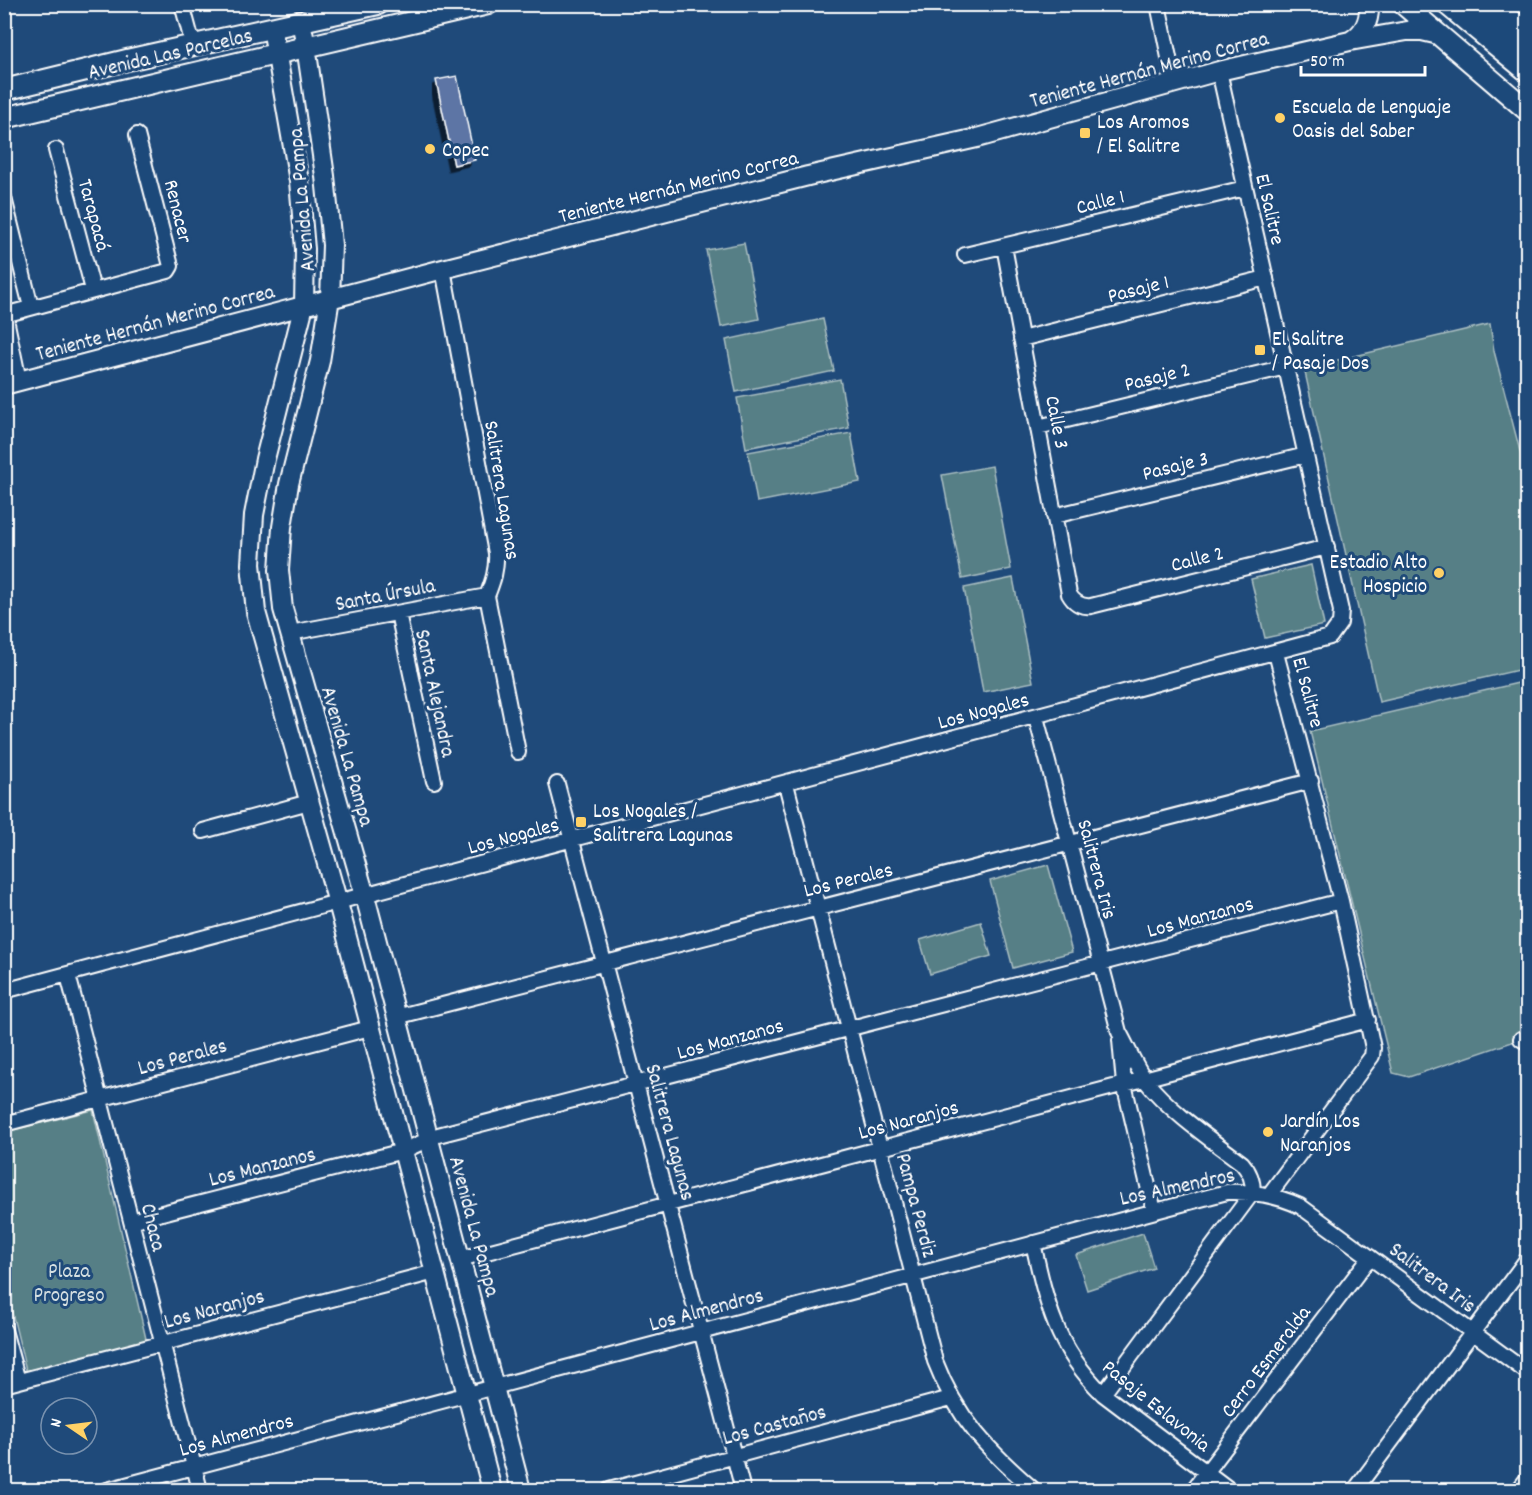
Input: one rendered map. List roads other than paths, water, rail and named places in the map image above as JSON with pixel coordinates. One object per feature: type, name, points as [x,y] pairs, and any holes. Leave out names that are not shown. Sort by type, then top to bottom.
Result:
[{"type":"highway","points":[[1452,4],[1527,68]]},
{"type":"highway","points":[[1488,4],[1527,37]]},
{"type":"main road","name":"Avenida Las Parcelas","points":[[4,90],[192,45],[301,22],[324,11],[378,4]]},
{"type":"main road","name":"Avenida Las Parcelas","points":[[4,118],[488,4]]},
{"type":"main road","points":[[1403,4],[1527,111]]},
{"type":"street","points":[[182,4],[192,45]]},
{"type":"street","points":[[1158,4],[1174,82]]},
{"type":"street","points":[[1350,41],[1365,28],[1368,21],[1369,4]]},
{"type":"street","name":"Avenida La Pampa","points":[[301,22],[326,176],[332,244],[330,298],[320,361],[289,484],[282,527],[279,570],[283,609],[365,896],[521,1491]]},
{"type":"street","name":"Avenida La Pampa","points":[[272,28],[299,181],[305,249],[304,305],[265,459],[254,515],[251,564],[256,612],[338,903],[492,1491]]},
{"type":"street","name":"Teniente Hernán Merino Correa","points":[[142,278],[5,314],[12,383],[330,298],[808,176],[977,138],[1219,71],[1350,41],[1407,32],[1422,31],[1439,35]]},
{"type":"street","name":"El Salitre","points":[[1219,71],[1341,611],[1340,623],[1334,634],[1324,640],[1276,653],[1341,901],[1373,1048],[1372,1056],[1269,1194]]},
{"type":"street","name":"Renacer","points":[[137,135],[171,266],[168,271],[142,278]]},
{"type":"street","name":"Tarapacá","points":[[56,150],[93,290]]},
{"type":"street","name":"Calle 1","points":[[965,255],[1245,188]]},
{"type":"street","points":[[4,198],[31,307]]},
{"type":"street","name":"Calle 3","points":[[1004,246],[1069,594],[1078,604]]},
{"type":"street","name":"Salitrera Lagunas","points":[[443,269],[496,553],[494,578],[487,596],[518,752]]},
{"type":"street","name":"Pasaje 1","points":[[1021,339],[1266,278]]},
{"type":"street","name":"Pasaje 2","points":[[1038,427],[1286,367]]},
{"type":"street","name":"Pasaje 3","points":[[1054,516],[1306,455]]},
{"type":"street","name":"Calle 2","points":[[1078,604],[1091,606],[1327,547]]},
{"type":"street","name":"Santa Úrsula","points":[[290,633],[487,596]]},
{"type":"street","name":"Santa Alejandra","points":[[398,613],[434,781]]},
{"type":"street","name":"Los Nogales","points":[[4,992],[1276,653]]},
{"type":"street","name":"Salitrera Iris","points":[[1036,717],[1119,1032],[1124,1084],[1154,1211]]},
{"type":"street","name":"Los Perales","points":[[396,1017],[1311,781]]},
{"type":"street","name":"Salitrera Lagunas","points":[[557,784],[743,1491]]},
{"type":"street","name":"Pampa Perdiz","points":[[786,784],[935,1361],[951,1398],[964,1418],[981,1440],[1034,1491]]},
{"type":"street","points":[[204,831],[309,802]]},
{"type":"street","name":"Los Manzanos","points":[[131,1221],[403,1151],[428,1138],[1341,901]]},
{"type":"street","name":"Chaca","points":[[68,975],[200,1491]]},
{"type":"street","name":"Los Naranjos","points":[[460,1259],[1368,1020]]},
{"type":"street","name":"Los Perales","points":[[4,1124],[370,1028]]},
{"type":"street","name":"Salitrera Iris","points":[[1119,1032],[1144,1079],[1172,1108],[1242,1163],[1252,1179],[1252,1192]]},
{"type":"street","points":[[1103,1394],[1252,1192]]},
{"type":"street","name":"Los Almendros","points":[[107,1491],[1221,1194],[1252,1192],[1269,1194],[1300,1206],[1314,1215]]},
{"type":"street","name":"Salitrera Iris","points":[[1314,1215],[1527,1373]]},
{"type":"street","name":"Pasaje Eslavonia","points":[[1033,1243],[1055,1326],[1076,1363],[1103,1394],[1230,1491]]},
{"type":"street","name":"Cerro Esmeralda","points":[[1193,1491],[1370,1257]]},
{"type":"street","points":[[1354,1491],[1527,1258]]},
{"type":"street","name":"Los Naranjos","points":[[11,1383],[435,1272]]},
{"type":"street","points":[[4,1330],[11,1383]]},
{"type":"street","name":"Los Castaños","points":[[609,1491],[951,1398]]},
{"type":"street","name":"Pampa Perdiz","points":[[1016,1474],[1021,1491]]},
{"type":"street","points":[[1521,1491],[1527,1481]]},
{"type":"place","name":"Escuela de Lenguaje Oasis del Saber","points":[[1280,118]]},
{"type":"place","name":"Los Aromos / El Salitre","points":[[1085,133]]},
{"type":"place","name":"Copec","points":[[430,149]]},
{"type":"place","name":"El Salitre / Pasaje Dos","points":[[1260,350]]},
{"type":"place","name":"Estadio Alto Hospicio","points":[[1439,573]]},
{"type":"place","name":"Los Nogales / Salitrera Lagunas","points":[[581,822]]},
{"type":"place","name":"Jardín Los Naranjos","points":[[1268,1132]]},
{"type":"park label","name":"Plaza Progreso","points":[[69,1282]]}]
